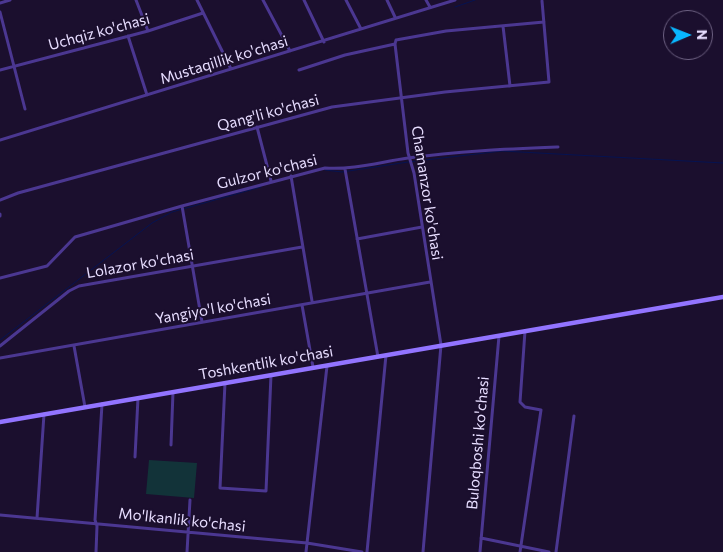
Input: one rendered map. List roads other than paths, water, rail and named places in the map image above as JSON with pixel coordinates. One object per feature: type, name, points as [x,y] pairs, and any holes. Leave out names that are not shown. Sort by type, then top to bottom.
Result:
[{"type":"main road","name":"Toshkentlik ko'chasi","points":[[0,422],[723,297]]},
{"type":"street","points":[[0,3],[10,0]]},
{"type":"street","points":[[136,0],[148,31]]},
{"type":"street","points":[[197,0],[230,69]]},
{"type":"street","points":[[263,0],[290,51]]},
{"type":"street","points":[[304,0],[324,42]]},
{"type":"street","points":[[346,0],[361,29]]},
{"type":"street","points":[[387,0],[395,17]]},
{"type":"street","points":[[426,0],[430,7]]},
{"type":"street","name":"Mustaqillik ko'chasi","points":[[0,140],[324,42],[395,17],[455,0]]},
{"type":"street","points":[[299,70],[345,55],[395,44],[396,40],[446,31],[544,22],[542,1]]},
{"type":"street","points":[[0,12],[25,109]]},
{"type":"street","name":"Uchqiz ko'chasi","points":[[0,70],[148,31],[204,13]]},
{"type":"street","name":"Qang'li ko'chasi","points":[[0,200],[18,193],[332,108],[401,97],[549,82],[544,22]]},
{"type":"street","points":[[503,26],[510,86]]},
{"type":"street","points":[[128,36],[147,95]]},
{"type":"street","name":"Chamanzor ko'chasi","points":[[395,44],[408,153],[441,345],[423,552]]},
{"type":"street","points":[[257,127],[272,181]]},
{"type":"street","name":"Gulzor ko'chasi","points":[[0,278],[47,266],[75,237],[324,168],[345,170],[410,158],[497,149],[558,147]]},
{"type":"street","points":[[345,170],[378,357]]},
{"type":"street","points":[[291,176],[312,301]]},
{"type":"street","points":[[182,206],[202,322]]},
{"type":"street","points":[[356,239],[422,227]]},
{"type":"street","name":"Lolazor ko'chasi","points":[[0,346],[69,291],[79,286],[302,247]]},
{"type":"street","name":"Yangiyo'l ko'chasi","points":[[0,358],[302,305],[312,301],[430,282]]},
{"type":"street","points":[[302,305],[313,367]]},
{"type":"street","points":[[520,552],[541,410],[525,407],[520,402],[526,331]]},
{"type":"street","name":"Buloqboshi ko'chasi","points":[[480,552],[499,336]]},
{"type":"street","points":[[74,346],[85,407]]},
{"type":"street","points":[[367,552],[386,355]]},
{"type":"street","points":[[306,552],[327,365]]},
{"type":"street","points":[[225,383],[220,488],[266,491],[271,374]]},
{"type":"street","points":[[171,445],[173,392]]},
{"type":"street","points":[[135,457],[138,398]]},
{"type":"street","points":[[96,552],[102,404]]},
{"type":"street","points":[[37,518],[44,414]]},
{"type":"street","points":[[556,552],[574,416]]},
{"type":"street","points":[[186,552],[190,500]]},
{"type":"street","name":"Mo'lkanlik ko'chasi","points":[[0,515],[96,522],[307,543],[362,552]]},
{"type":"street","points":[[481,538],[549,552]]},
{"type":"waterway","points":[[455,7],[475,0]]},
{"type":"waterway","points":[[325,170],[342,172],[502,151],[723,163]]},
{"type":"waterway","points":[[0,340],[152,223],[172,212],[261,187]]}]
